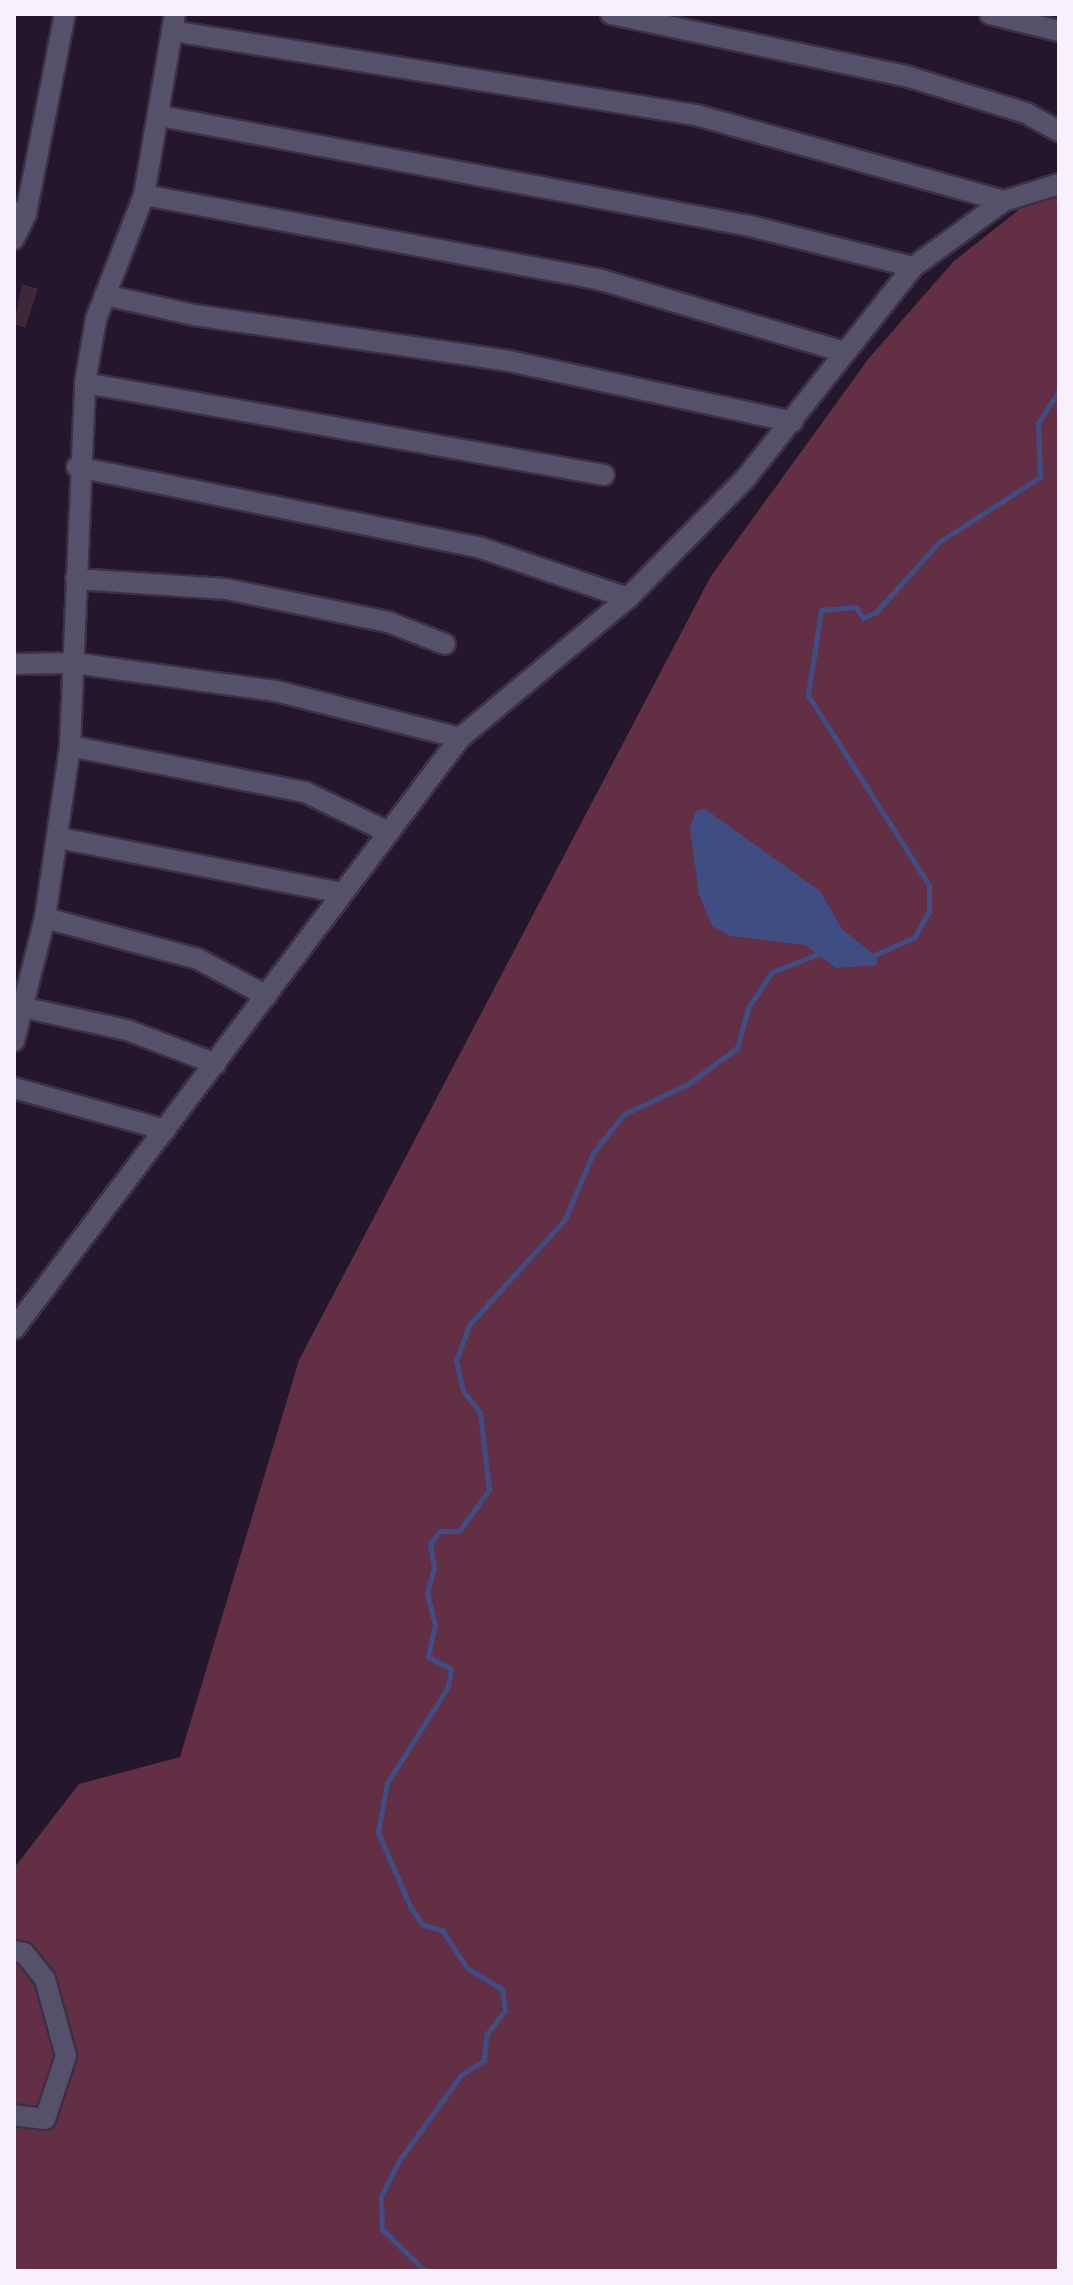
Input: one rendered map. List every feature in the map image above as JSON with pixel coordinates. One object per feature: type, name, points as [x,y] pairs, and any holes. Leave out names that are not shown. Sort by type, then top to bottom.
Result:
[{"type":"street","points":[[14,239],[65,14]]},
{"type":"street","points":[[611,14],[909,77],[1026,113],[1059,131]]},
{"type":"street","points":[[990,14],[1059,31]]},
{"type":"street","points":[[14,1041],[26,1008],[45,918],[70,746],[77,467],[85,383],[105,295],[144,195],[174,22],[696,115],[1004,201]]},
{"type":"street","points":[[160,116],[750,226],[913,267]]},
{"type":"street","points":[[14,1329],[267,996],[386,831],[460,738],[628,598],[793,422],[844,352],[913,267],[1004,201],[1059,184]]},
{"type":"street","points":[[144,195],[601,280],[844,352]]},
{"type":"street","points":[[105,295],[194,315],[509,361],[793,422]]},
{"type":"street","points":[[85,383],[604,475]]},
{"type":"street","points":[[77,467],[481,548],[628,598]]},
{"type":"street","points":[[76,579],[226,589],[388,622],[445,644]]},
{"type":"street","points":[[14,664],[73,663],[276,691],[460,738]]},
{"type":"street","points":[[70,746],[305,792],[386,831]]},
{"type":"street","points":[[59,838],[342,893]]},
{"type":"street","points":[[45,918],[198,959],[267,996]]},
{"type":"street","points":[[26,1008],[127,1030],[216,1064]]},
{"type":"street","points":[[14,1088],[165,1130]]},
{"type":"street","points":[[14,1951],[24,1953],[45,1979],[66,2056],[59,2093],[45,2119],[14,2115]]},
{"type":"shaded area","points":[[1059,191],[1059,2271],[14,2271],[14,1868],[79,1784],[180,1757],[299,1360],[711,576],[869,358],[954,261],[1030,201]]},
{"type":"water","points":[[705,809],[820,891],[842,929],[877,957],[877,965],[836,968],[805,945],[730,936],[712,926],[699,894],[690,828],[696,811]]},
{"type":"building","points":[[22,284],[38,289],[25,328],[14,324]]},
{"type":"waterway","points":[[872,956],[915,937],[929,911],[929,885],[808,695],[821,610],[856,607],[863,618],[876,612],[939,542],[1040,477],[1038,423],[1059,391]]},
{"type":"waterway","points":[[425,2271],[382,2229],[381,2196],[398,2162],[461,2075],[484,2060],[486,2035],[505,2011],[502,1989],[467,1968],[442,1930],[423,1925],[411,1908],[378,1832],[387,1783],[448,1687],[451,1669],[428,1657],[435,1625],[427,1594],[434,1568],[430,1543],[440,1531],[459,1531],[489,1490],[480,1412],[463,1391],[456,1361],[469,1325],[565,1219],[593,1153],[624,1114],[688,1084],[737,1048],[748,1008],[772,972],[818,954]]}]
